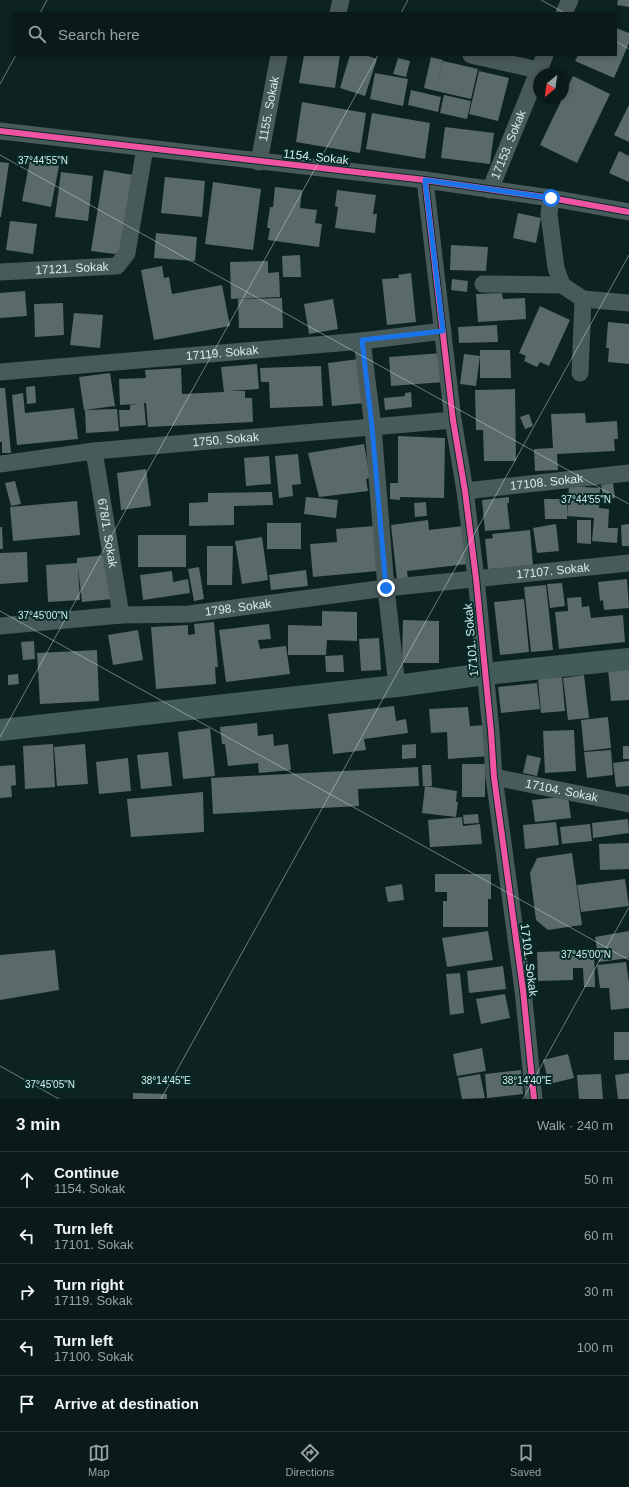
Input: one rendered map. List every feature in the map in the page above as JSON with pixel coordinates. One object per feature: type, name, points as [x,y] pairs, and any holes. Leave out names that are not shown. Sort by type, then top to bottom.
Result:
[{"type":"street","points":[[338,12],[341,0]]},
{"type":"street","points":[[564,12],[570,0]]},
{"type":"street","name":"1155. Sokak","points":[[259,162],[279,56]]},
{"type":"street","points":[[481,56],[541,62]]},
{"type":"street","name":"17153. Sokak","points":[[490,190],[541,62]]},
{"type":"street","name":"1154. Sokak","points":[[0,131],[425,180],[551,198],[629,212]]},
{"type":"street","name":"17121. Sokak","points":[[0,272],[117,266],[127,253],[145,148]]},
{"type":"street","name":"17101. Sokak","points":[[425,180],[453,420],[465,491],[476,578],[494,777],[523,990],[534,1099]]},
{"type":"street","points":[[551,198],[549,214],[550,222],[556,268],[562,285]]},
{"type":"street","points":[[483,284],[562,285],[583,298],[629,303]]},
{"type":"street","points":[[580,373],[583,298]]},
{"type":"street","name":"17119. Sokak","points":[[0,372],[362,340],[443,331]]},
{"type":"street","points":[[362,340],[372,427],[386,588],[398,686]]},
{"type":"street","name":"1750. Sokak","points":[[0,464],[94,451],[453,420]]},
{"type":"street","name":"678/1. Sokak","points":[[94,451],[121,616]]},
{"type":"street","name":"17108. Sokak","points":[[465,491],[629,473]]},
{"type":"street","name":"17107. Sokak","points":[[476,578],[629,563]]},
{"type":"street","name":"1798. Sokak","points":[[0,626],[121,616],[189,614],[386,588],[476,578]]},
{"type":"street","points":[[0,730],[398,686],[485,674],[629,659]]},
{"type":"street","name":"17104. Sokak","points":[[494,777],[629,804]]},
{"type":"building","points":[[618,0],[629,0],[629,7],[617,5]]},
{"type":"building","points":[[617,28],[629,33],[629,43],[614,78],[575,61],[578,56],[617,56]]},
{"type":"building","points":[[304,56],[340,56],[335,88],[299,83]]},
{"type":"building","points":[[350,56],[368,56],[377,59],[365,96],[340,88]]},
{"type":"building","points":[[431,57],[443,60],[436,91],[424,88]]},
{"type":"building","points":[[398,58],[410,61],[406,77],[393,74]]},
{"type":"building","points":[[443,61],[478,69],[471,99],[436,91]]},
{"type":"building","points":[[479,71],[509,78],[498,121],[469,114]]},
{"type":"building","points":[[375,73],[408,79],[403,106],[370,99]]},
{"type":"building","points":[[573,76],[610,94],[577,163],[540,145],[560,104],[569,104],[569,84]]},
{"type":"building","points":[[411,90],[441,97],[438,112],[408,105]]},
{"type":"building","points":[[444,95],[471,101],[467,119],[440,113]]},
{"type":"building","points":[[302,102],[366,113],[360,153],[296,142]]},
{"type":"building","points":[[629,105],[629,142],[614,135]]},
{"type":"building","points":[[372,113],[430,123],[425,159],[366,149]]},
{"type":"building","points":[[445,127],[494,133],[490,164],[441,158]]},
{"type":"building","points":[[619,151],[629,156],[629,182],[609,173]]},
{"type":"building","points":[[30,160],[59,166],[51,207],[22,201]]},
{"type":"building","points":[[0,162],[9,163],[1,217],[0,217]]},
{"type":"building","points":[[104,170],[139,176],[126,249],[115,254],[91,251]]},
{"type":"building","points":[[61,172],[93,176],[88,221],[55,217]]},
{"type":"building","points":[[165,177],[205,181],[202,217],[161,213]]},
{"type":"building","points":[[213,182],[261,189],[253,250],[205,244]]},
{"type":"building","points":[[275,187],[302,190],[300,208],[317,210],[315,223],[322,224],[319,247],[268,240],[270,228],[267,228],[270,207],[273,207]]},
{"type":"building","points":[[337,190],[376,195],[373,214],[377,214],[375,233],[335,228],[338,207],[335,206]]},
{"type":"building","points":[[518,213],[541,218],[536,243],[513,238]]},
{"type":"building","points":[[10,221],[37,224],[33,254],[6,250]]},
{"type":"building","points":[[156,233],[197,237],[195,261],[154,258]]},
{"type":"building","points":[[451,245],[488,247],[486,271],[450,270]]},
{"type":"building","points":[[300,255],[301,277],[283,277],[282,256]]},
{"type":"building","points":[[268,261],[268,273],[279,272],[280,297],[231,299],[230,262]]},
{"type":"building","points":[[162,266],[164,278],[169,277],[172,294],[222,285],[230,326],[154,340],[141,270]]},
{"type":"building","points":[[411,273],[416,322],[387,325],[382,279],[399,278],[398,275]]},
{"type":"building","points":[[452,279],[468,281],[467,292],[451,290]]},
{"type":"building","points":[[25,291],[27,316],[0,318],[0,293]]},
{"type":"building","points":[[502,293],[503,299],[525,298],[526,319],[478,322],[476,294]]},
{"type":"building","points":[[282,298],[283,328],[239,328],[238,299]]},
{"type":"building","points":[[333,299],[338,329],[309,334],[304,304]]},
{"type":"building","points":[[63,303],[64,335],[35,337],[34,304]]},
{"type":"building","points":[[540,306],[570,320],[549,366],[540,362],[537,367],[524,361],[526,356],[519,353]]},
{"type":"building","points":[[74,313],[103,315],[100,348],[70,345]]},
{"type":"building","points":[[608,322],[629,324],[629,364],[608,362],[609,348],[606,348]]},
{"type":"building","points":[[497,325],[498,342],[459,343],[458,327]]},
{"type":"building","points":[[480,350],[510,350],[511,378],[480,378]]},
{"type":"building","points":[[442,353],[444,382],[391,386],[389,357]]},
{"type":"building","points":[[464,354],[480,356],[476,386],[460,384]]},
{"type":"building","points":[[359,359],[364,403],[332,406],[328,363]]},
{"type":"building","points":[[257,364],[259,389],[228,391],[245,391],[245,398],[252,398],[253,422],[148,427],[146,403],[144,403],[146,425],[120,427],[119,410],[130,410],[130,405],[138,404],[120,405],[119,379],[146,378],[145,370],[181,368],[182,394],[224,392],[221,367]]},
{"type":"building","points":[[321,366],[323,406],[270,408],[269,382],[261,382],[260,368]]},
{"type":"building","points":[[110,373],[115,406],[84,410],[79,377]]},
{"type":"building","points":[[35,386],[36,403],[27,404],[26,387]]},
{"type":"building","points":[[0,388],[5,388],[11,453],[2,453],[2,442],[0,442]]},
{"type":"building","points":[[515,389],[516,461],[484,461],[483,430],[476,430],[475,390]]},
{"type":"building","points":[[411,392],[412,407],[385,410],[384,398],[405,396],[405,393]]},
{"type":"building","points":[[23,393],[25,413],[74,408],[78,439],[17,445],[12,395]]},
{"type":"building","points":[[117,409],[119,431],[86,433],[85,410]]},
{"type":"building","points":[[585,413],[586,423],[617,421],[618,439],[614,439],[615,451],[557,454],[558,470],[535,471],[534,449],[553,448],[551,414]]},
{"type":"building","points":[[529,414],[533,426],[525,429],[520,417]]},
{"type":"building","points":[[398,436],[445,438],[444,498],[400,497],[400,500],[390,499],[390,483],[398,483]]},
{"type":"building","points":[[364,444],[370,478],[366,479],[368,491],[319,497],[308,453]]},
{"type":"building","points":[[298,454],[301,484],[292,485],[293,496],[279,498],[275,456]]},
{"type":"building","points":[[269,456],[271,484],[246,486],[244,458]]},
{"type":"building","points":[[146,469],[151,506],[121,510],[117,473]]},
{"type":"building","points":[[15,481],[21,504],[11,506],[5,483]]},
{"type":"building","points":[[613,483],[615,498],[604,500],[601,485]]},
{"type":"building","points":[[569,486],[600,488],[599,508],[609,509],[608,528],[618,528],[617,543],[592,541],[594,518],[567,516]]},
{"type":"building","points":[[272,492],[273,505],[234,506],[234,525],[189,526],[189,503],[208,502],[208,493]]},
{"type":"building","points":[[306,497],[338,500],[336,518],[304,514]]},
{"type":"building","points":[[509,497],[509,503],[507,503],[510,529],[485,531],[482,500]]},
{"type":"building","points":[[544,499],[567,499],[567,519],[545,519]]},
{"type":"building","points":[[77,501],[80,535],[13,541],[10,507]]},
{"type":"building","points":[[426,502],[427,516],[415,517],[414,503]]},
{"type":"building","points":[[428,520],[429,530],[463,526],[468,564],[407,571],[408,579],[397,580],[391,525]]},
{"type":"building","points":[[577,520],[591,520],[591,544],[577,543]]},
{"type":"building","points":[[267,523],[301,523],[301,549],[267,549]]},
{"type":"building","points":[[556,524],[559,551],[537,553],[533,528]]},
{"type":"building","points":[[629,524],[629,546],[622,546],[621,525]]},
{"type":"building","points":[[374,526],[378,571],[313,577],[310,544],[337,542],[336,529]]},
{"type":"building","points":[[0,527],[2,527],[3,549],[0,549]]},
{"type":"building","points":[[530,530],[533,566],[488,569],[485,539],[493,538],[492,534]]},
{"type":"building","points":[[138,535],[186,535],[186,567],[138,567]]},
{"type":"building","points":[[262,537],[268,580],[242,584],[235,541]]},
{"type":"building","points":[[207,546],[233,546],[232,585],[207,585]]},
{"type":"building","points":[[27,552],[28,582],[0,584],[0,553]]},
{"type":"building","points":[[106,555],[112,599],[82,602],[78,568],[80,600],[48,602],[46,565],[77,563],[77,558]]},
{"type":"building","points":[[199,567],[204,599],[194,601],[188,569]]},
{"type":"building","points":[[306,570],[308,586],[271,590],[269,575]]},
{"type":"building","points":[[172,571],[173,582],[188,579],[190,593],[143,600],[140,575]]},
{"type":"building","points":[[627,579],[629,608],[604,610],[603,600],[600,601],[598,582]]},
{"type":"building","points":[[562,583],[565,606],[550,608],[547,584]]},
{"type":"building","points":[[546,585],[553,650],[531,652],[524,587]]},
{"type":"building","points":[[581,597],[582,607],[589,606],[591,618],[623,615],[625,642],[559,649],[555,612],[568,611],[567,598]]},
{"type":"building","points":[[524,599],[529,652],[500,655],[494,602]]},
{"type":"building","points":[[322,611],[357,612],[357,641],[327,640],[326,655],[288,655],[288,625],[322,626]]},
{"type":"building","points":[[403,620],[439,621],[439,663],[402,663]]},
{"type":"building","points":[[214,622],[218,667],[215,667],[216,684],[156,689],[151,627],[188,625],[188,635],[195,634],[194,624]]},
{"type":"building","points":[[269,624],[271,639],[258,640],[260,649],[286,646],[290,674],[226,682],[219,630]]},
{"type":"building","points":[[138,630],[143,660],[113,665],[108,635]]},
{"type":"building","points":[[379,638],[381,670],[361,671],[359,639]]},
{"type":"building","points":[[34,641],[35,659],[23,660],[21,642]]},
{"type":"building","points":[[97,650],[99,701],[40,704],[37,653]]},
{"type":"building","points":[[343,655],[344,672],[326,672],[325,656]]},
{"type":"building","points":[[629,667],[629,700],[611,701],[608,669]]},
{"type":"building","points":[[18,674],[19,684],[8,685],[8,675]]},
{"type":"building","points":[[584,675],[589,718],[568,720],[563,678]]},
{"type":"building","points":[[562,677],[565,711],[541,713],[538,679]]},
{"type":"building","points":[[537,683],[540,709],[501,713],[498,687]]},
{"type":"building","points":[[394,706],[396,721],[406,719],[408,733],[364,739],[366,750],[333,754],[328,714]]},
{"type":"building","points":[[468,707],[470,726],[487,725],[489,756],[448,759],[447,732],[431,733],[429,709]]},
{"type":"building","points":[[608,717],[611,748],[584,751],[581,720]]},
{"type":"building","points":[[257,723],[258,736],[273,734],[274,746],[288,744],[291,770],[259,773],[258,763],[228,766],[225,744],[222,744],[220,727]]},
{"type":"building","points":[[210,728],[215,776],[183,779],[178,732]]},
{"type":"building","points":[[574,730],[576,771],[545,773],[543,731]]},
{"type":"building","points":[[53,744],[55,787],[25,789],[23,746]]},
{"type":"building","points":[[85,744],[88,784],[57,786],[54,747]]},
{"type":"building","points":[[416,744],[416,758],[402,759],[402,745]]},
{"type":"building","points":[[623,746],[629,746],[629,759],[623,759]]},
{"type":"building","points":[[611,750],[613,775],[587,778],[584,752]]},
{"type":"building","points":[[168,752],[172,786],[141,789],[137,755]]},
{"type":"building","points":[[527,755],[541,758],[537,776],[523,773]]},
{"type":"building","points":[[128,758],[131,791],[99,794],[96,762]]},
{"type":"building","points":[[629,761],[629,786],[616,787],[613,763]]},
{"type":"building","points":[[462,764],[485,764],[485,797],[462,797]]},
{"type":"building","points":[[15,765],[16,785],[11,786],[12,797],[0,798],[0,766]]},
{"type":"building","points":[[422,765],[431,765],[432,786],[423,786]]},
{"type":"building","points":[[418,767],[419,786],[358,789],[359,806],[213,814],[211,778]]},
{"type":"building","points":[[425,786],[457,791],[456,802],[458,802],[456,817],[422,813]]},
{"type":"building","points":[[203,792],[204,832],[131,837],[127,799]]},
{"type":"building","points":[[568,796],[571,818],[535,822],[532,800]]},
{"type":"building","points":[[478,814],[479,823],[464,824],[463,815]]},
{"type":"building","points":[[462,817],[463,826],[480,824],[482,844],[430,847],[428,820]]},
{"type":"building","points":[[628,819],[629,833],[593,838],[592,823]]},
{"type":"building","points":[[556,822],[559,845],[525,849],[523,825]]},
{"type":"building","points":[[590,824],[592,841],[562,844],[560,827]]},
{"type":"building","points":[[629,843],[629,869],[600,870],[599,844]]},
{"type":"building","points":[[572,853],[582,925],[548,930],[536,920],[530,873],[537,858]]},
{"type":"building","points":[[435,874],[491,874],[491,899],[488,899],[488,927],[443,927],[443,901],[447,901],[447,892],[435,892]]},
{"type":"building","points":[[625,879],[629,906],[581,912],[577,885]]},
{"type":"building","points":[[402,884],[404,900],[388,902],[385,887]]},
{"type":"building","points":[[488,931],[493,960],[447,967],[442,938]]},
{"type":"building","points":[[629,931],[629,958],[599,962],[595,937]]},
{"type":"building","points":[[55,950],[59,990],[0,1000],[0,955]]},
{"type":"building","points":[[594,950],[595,987],[584,987],[583,968],[573,968],[573,980],[538,981],[537,952]]},
{"type":"building","points":[[626,962],[629,983],[629,1008],[611,1010],[609,988],[600,988],[597,965]]},
{"type":"building","points":[[503,966],[506,989],[469,993],[467,971]]},
{"type":"building","points":[[460,973],[464,1013],[450,1015],[446,974]]},
{"type":"building","points":[[505,994],[510,1018],[481,1024],[476,999]]},
{"type":"building","points":[[614,1032],[629,1032],[629,1060],[614,1060]]},
{"type":"building","points":[[482,1048],[486,1071],[457,1076],[453,1054]]},
{"type":"building","points":[[568,1054],[574,1078],[549,1084],[543,1060]]},
{"type":"building","points":[[521,1070],[523,1094],[487,1098],[485,1074]]},
{"type":"building","points":[[629,1073],[629,1099],[618,1099],[615,1075]]},
{"type":"building","points":[[480,1074],[485,1098],[462,1099],[458,1078]]},
{"type":"building","points":[[601,1074],[603,1099],[579,1099],[577,1075]]},
{"type":"building","points":[[133,1093],[167,1094],[167,1099],[133,1099]]},
{"type":"cycle path","points":[[0,131],[425,180],[551,198],[629,212]]},
{"type":"cycle path","points":[[425,180],[453,420],[465,491],[476,578],[494,777],[523,990],[534,1099]]},
{"type":"route","points":[[386,588],[372,427],[362,340],[443,331],[425,180],[551,198]]}]
